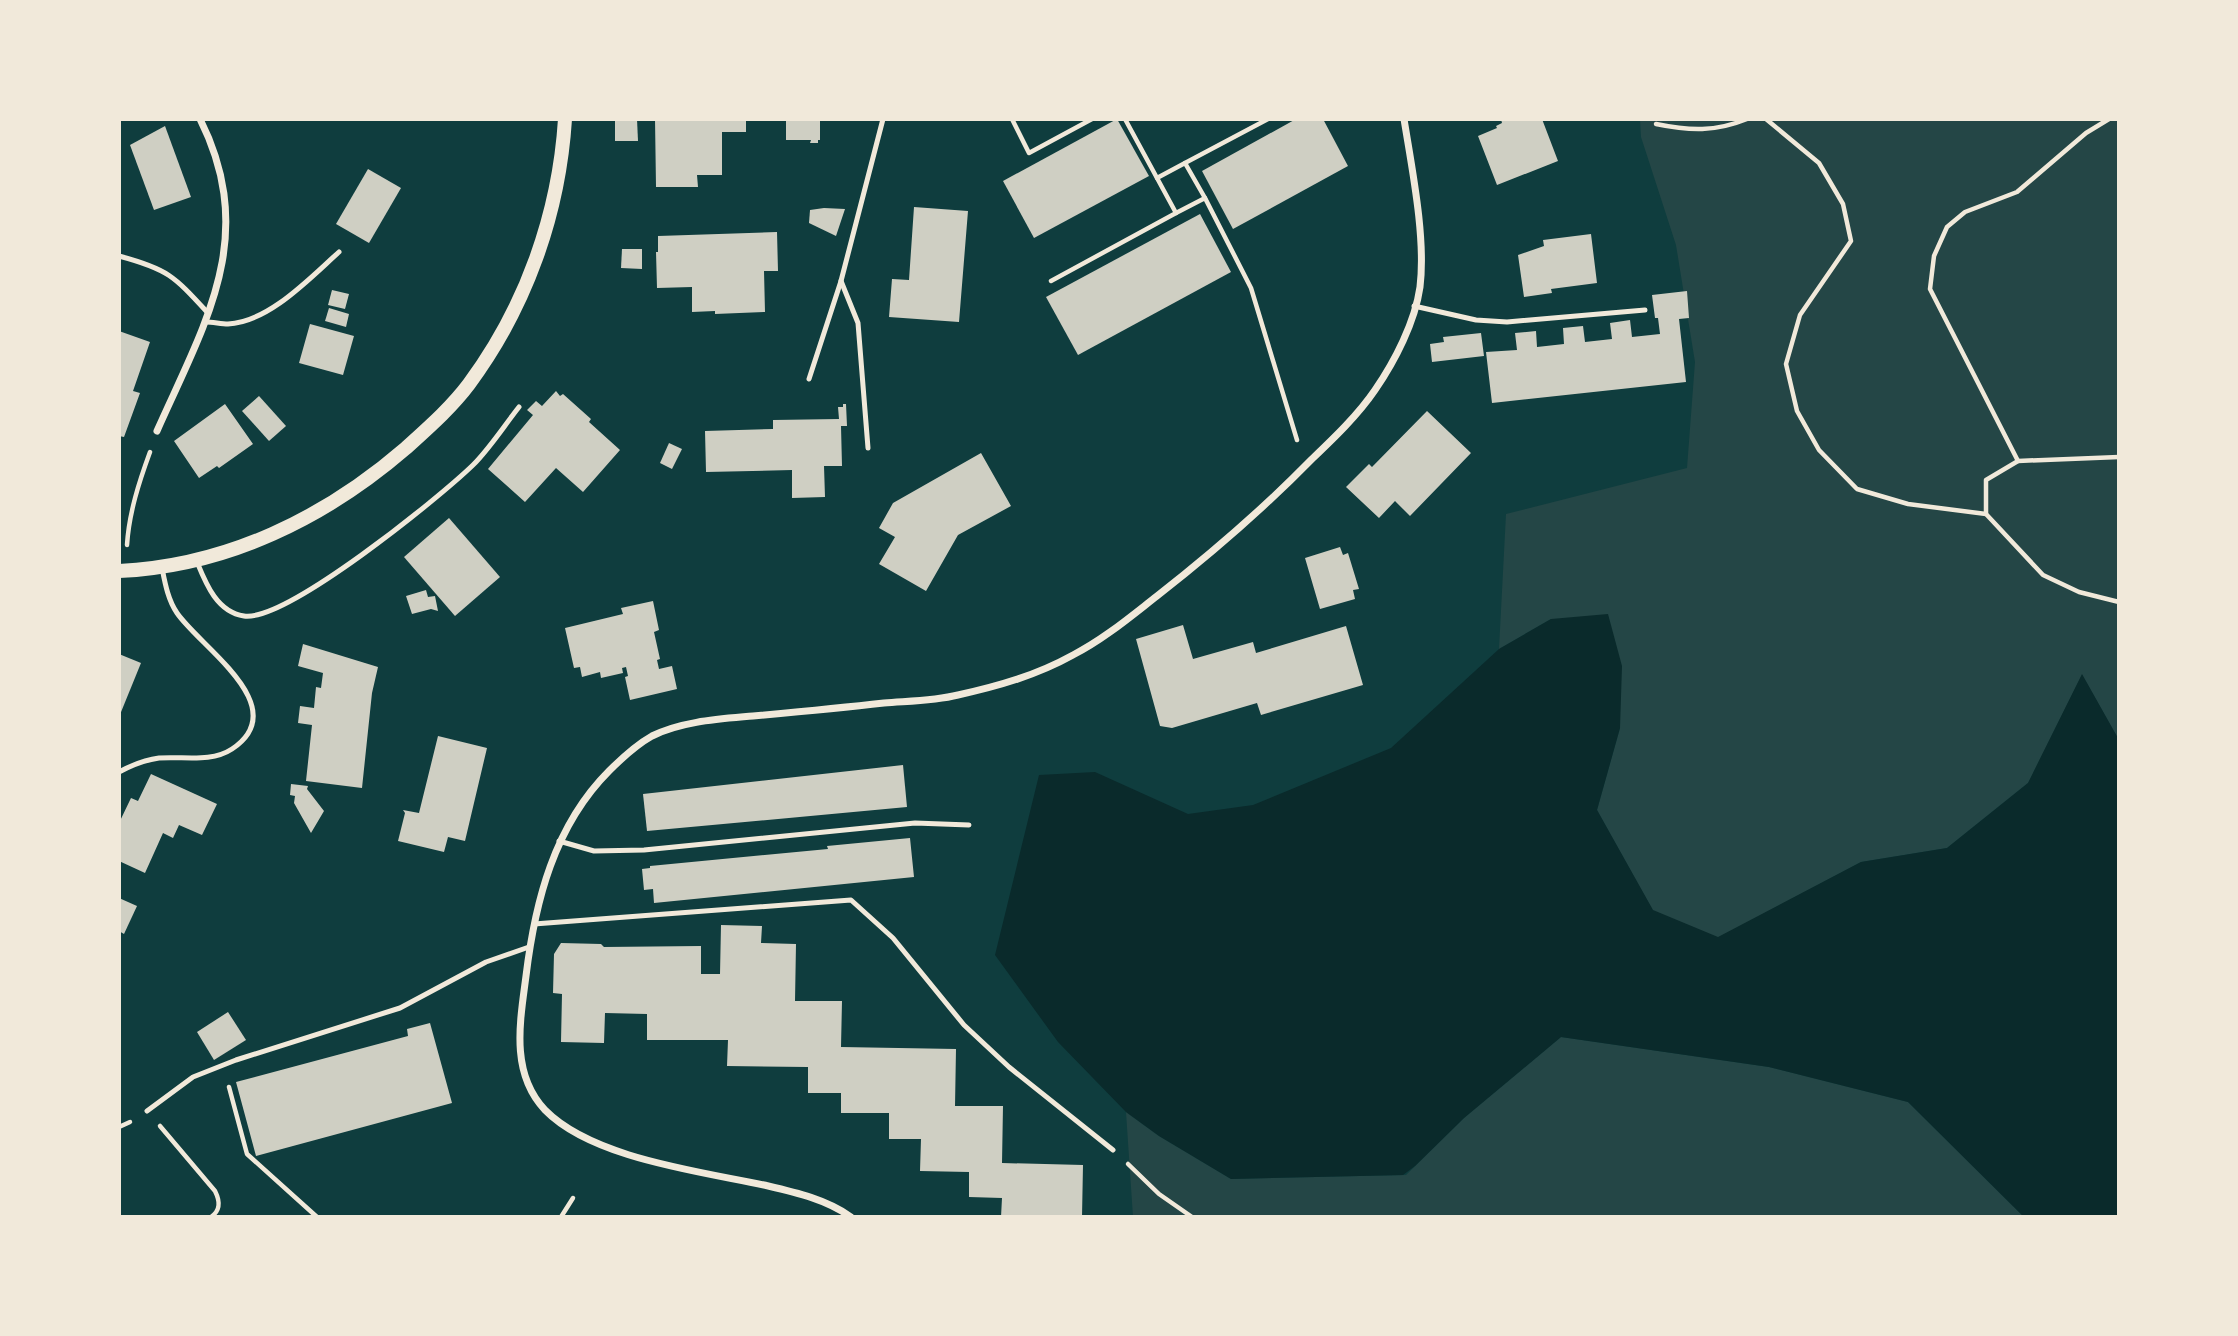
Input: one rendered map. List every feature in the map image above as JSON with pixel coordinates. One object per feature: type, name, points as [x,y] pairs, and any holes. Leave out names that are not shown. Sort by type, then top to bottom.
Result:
[{"type":"main road","points":[[122,571],[196,559],[270,537],[350,492],[433,424],[468,386],[497,342],[518,303],[539,252],[553,203],[565,119]]},
{"type":"street","points":[[157,431],[208,318],[223,267],[226,223],[222,178],[211,142],[200,119]]},
{"type":"street","points":[[851,1217],[818,1200],[780,1189],[622,1153],[590,1142],[559,1122],[541,1106],[523,1076],[520,1024],[529,947],[544,884],[559,841],[574,813],[593,787],[625,755],[653,736],[685,725],[729,718],[951,697],[1007,684],[1044,670],[1108,634],[1198,564],[1277,495],[1310,462],[1374,391],[1396,353],[1420,288],[1416,200],[1404,119]]},
{"type":"lane","points":[[809,379],[841,281],[883,119]]},
{"type":"lane","points":[[119,256],[152,265],[170,274],[208,318],[228,324],[261,315],[299,288],[338,252]]},
{"type":"lane","points":[[841,281],[858,323],[868,448]]},
{"type":"lane","points":[[1415,306],[1476,320],[1507,323],[1645,310]]},
{"type":"lane","points":[[196,559],[206,585],[228,611],[242,616],[258,616],[290,602],[380,543],[473,465],[519,407]]},
{"type":"lane","points":[[119,772],[134,763],[158,758],[216,756],[232,749],[252,725],[253,716],[245,688],[231,669],[178,614],[171,601],[161,566]]},
{"type":"lane","points":[[559,841],[594,851],[644,850],[915,823],[969,825]]},
{"type":"lane","points":[[534,924],[851,900],[893,938],[964,1025],[1009,1067],[1113,1150]]},
{"type":"lane","points":[[146,1111],[193,1077],[236,1060],[400,1008],[486,962],[529,947]]},
{"type":"path","points":[[1012,119],[1029,153],[1092,119]]},
{"type":"path","points":[[1125,119],[1176,213]]},
{"type":"path","points":[[1157,178],[1268,119]]},
{"type":"path","points":[[1656,124],[1685,130],[1729,127],[1747,119]]},
{"type":"path","points":[[1766,119],[1819,163],[1843,204],[1851,241],[1800,315],[1786,363],[1797,411],[1819,450],[1857,489],[1908,504],[1986,514],[2043,575],[2079,592],[2119,602]]},
{"type":"path","points":[[2018,461],[1930,289],[1934,256],[1947,227],[1965,212],[2017,192],[2086,133],[2109,119]]},
{"type":"path","points":[[1185,163],[1251,288],[1290,423],[1310,462]]},
{"type":"path","points":[[1051,281],[1205,198]]},
{"type":"path","points":[[122,571],[139,482],[157,431]]},
{"type":"path","points":[[1986,514],[1986,481],[2018,461],[2119,457]]},
{"type":"path","points":[[227,1080],[247,1154],[317,1217]]},
{"type":"path","points":[[156,1122],[215,1191],[219,1203],[211,1217]]},
{"type":"path","points":[[1113,1150],[1159,1194],[1192,1217]]},
{"type":"path","points":[[561,1217],[573,1198]]},
{"type":"shaded area","points":[[1640,119],[2119,119],[2119,740],[2082,675],[2028,783],[1947,848],[1861,862],[1718,938],[1653,911],[1597,810],[1620,728],[1551,619],[1499,649],[1506,514],[1687,468],[1695,362],[1676,245],[1641,137]]},
{"type":"shaded area","points":[[1608,614],[1622,666],[1620,728],[1597,810],[1653,910],[1718,937],[1861,862],[1947,848],[2028,783],[2082,674],[2119,740],[2119,1217],[2024,1217],[1908,1102],[1769,1067],[1561,1037],[1464,1118],[1403,1175],[1231,1179],[1159,1136],[1126,1112],[1058,1042],[995,955],[1039,775],[1095,772],[1188,814],[1253,805],[1391,748],[1499,649],[1551,619]]},
{"type":"shaded area","points":[[1561,1037],[1769,1067],[1908,1102],[2024,1217],[1133,1217],[1126,1112],[1159,1136],[1231,1179],[1406,1175],[1464,1118]]},
{"type":"building","points":[[615,119],[637,119],[638,141],[615,141]]},
{"type":"building","points":[[655,119],[746,119],[746,132],[722,132],[722,175],[697,175],[698,187],[656,187]]},
{"type":"building","points":[[786,119],[820,119],[818,143],[810,143],[811,140],[786,140]]},
{"type":"building","points":[[1117,119],[1149,176],[1034,238],[1003,181]]},
{"type":"building","points":[[1296,119],[1323,119],[1348,166],[1233,229],[1202,171]]},
{"type":"building","points":[[1501,119],[1542,119],[1558,161],[1497,185],[1478,136],[1497,128],[1496,126],[1502,123]]},
{"type":"building","points":[[165,126],[191,197],[154,210],[130,145]]},
{"type":"building","points":[[368,169],[401,188],[369,243],[336,224]]},
{"type":"building","points":[[914,207],[968,211],[959,322],[889,317],[892,279],[909,280]]},
{"type":"building","points":[[845,209],[836,236],[809,223],[810,210]]},
{"type":"building","points":[[1200,214],[1231,272],[1078,355],[1046,297]]},
{"type":"building","points":[[777,232],[778,271],[764,271],[765,312],[692,312],[692,287],[657,288],[658,236]]},
{"type":"building","points":[[1591,234],[1597,283],[1551,289],[1552,293],[1524,297],[1518,255],[1544,246],[1543,240]]},
{"type":"building","points":[[622,249],[642,249],[642,269],[621,268]]},
{"type":"building","points":[[332,290],[349,294],[345,309],[328,305]]},
{"type":"building","points":[[1687,291],[1689,318],[1679,319],[1686,382],[1492,403],[1486,352],[1517,350],[1515,333],[1536,331],[1537,347],[1564,344],[1563,328],[1583,326],[1585,342],[1612,339],[1610,323],[1630,320],[1632,337],[1660,334],[1652,295]]},
{"type":"building","points":[[329,308],[349,314],[346,327],[325,321]]},
{"type":"building","points":[[310,324],[354,336],[343,375],[299,363]]},
{"type":"building","points":[[119,331],[150,342],[133,391],[140,393],[124,437],[119,436]]},
{"type":"building","points":[[1481,333],[1484,356],[1432,362],[1430,344],[1444,342],[1443,337]]},
{"type":"building","points":[[556,391],[591,419],[589,422],[620,450],[583,492],[556,468],[525,502],[488,469],[533,415],[527,410],[536,401],[542,406]]},
{"type":"building","points":[[259,396],[286,426],[269,441],[242,411]]},
{"type":"building","points":[[225,404],[253,444],[219,468],[217,466],[199,478],[174,441]]},
{"type":"building","points":[[843,404],[846,404],[847,426],[841,426],[842,466],[824,466],[825,497],[792,498],[792,470],[706,472],[705,431],[773,429],[773,420],[839,419],[838,407],[843,407]]},
{"type":"building","points":[[1427,411],[1471,453],[1410,516],[1395,501],[1379,518],[1346,487],[1369,464],[1372,467]]},
{"type":"building","points":[[669,443],[682,449],[672,469],[660,463]]},
{"type":"building","points":[[981,453],[1011,506],[958,535],[926,591],[879,564],[895,537],[879,528],[893,503]]},
{"type":"building","points":[[449,518],[500,577],[455,616],[404,557]]},
{"type":"building","points":[[1340,547],[1343,555],[1348,553],[1359,589],[1353,590],[1355,599],[1320,609],[1305,558]]},
{"type":"building","points":[[426,590],[428,597],[435,596],[438,611],[431,609],[412,614],[406,596]]},
{"type":"building","points":[[653,601],[659,630],[654,632],[660,659],[657,660],[659,669],[672,666],[677,689],[630,700],[625,677],[628,676],[626,667],[622,668],[623,673],[601,678],[600,672],[582,677],[580,667],[574,668],[565,628],[623,614],[621,608]]},
{"type":"building","points":[[1183,625],[1193,659],[1253,642],[1256,653],[1346,626],[1363,685],[1261,715],[1257,703],[1172,728],[1160,726],[1136,639]]},
{"type":"building","points":[[303,644],[378,667],[372,693],[362,788],[306,781],[312,725],[298,723],[300,706],[314,708],[316,687],[321,688],[323,673],[298,666]]},
{"type":"building","points":[[119,654],[141,663],[119,717]]},
{"type":"building","points":[[438,736],[487,748],[465,841],[448,837],[444,852],[398,841],[405,813],[403,810],[419,813]]},
{"type":"building","points":[[903,765],[907,807],[647,831],[643,794]]},
{"type":"building","points":[[151,774],[217,804],[202,835],[179,825],[173,838],[163,833],[145,873],[119,861],[119,823],[131,798],[138,801]]},
{"type":"building","points":[[291,784],[308,786],[307,789],[324,811],[311,833],[294,803],[295,796],[290,795]]},
{"type":"building","points":[[910,838],[914,877],[654,903],[653,889],[644,890],[642,869],[650,866],[828,849],[827,846]]},
{"type":"building","points":[[119,898],[137,906],[124,934],[119,931]]},
{"type":"building","points":[[721,925],[762,926],[761,943],[796,944],[795,1001],[842,1001],[841,1047],[956,1049],[955,1106],[1003,1106],[1002,1163],[1083,1165],[1082,1217],[1001,1217],[1002,1198],[969,1197],[969,1172],[920,1171],[921,1139],[889,1139],[889,1113],[841,1113],[841,1093],[808,1093],[808,1067],[727,1066],[728,1040],[647,1040],[647,1014],[605,1013],[604,1043],[561,1042],[562,994],[553,993],[554,954],[561,943],[601,944],[604,947],[701,946],[701,974],[720,974]]},
{"type":"building","points":[[228,1012],[246,1040],[214,1060],[197,1032]]},
{"type":"building","points":[[430,1023],[452,1103],[256,1156],[236,1082],[408,1036],[407,1029]]}]
